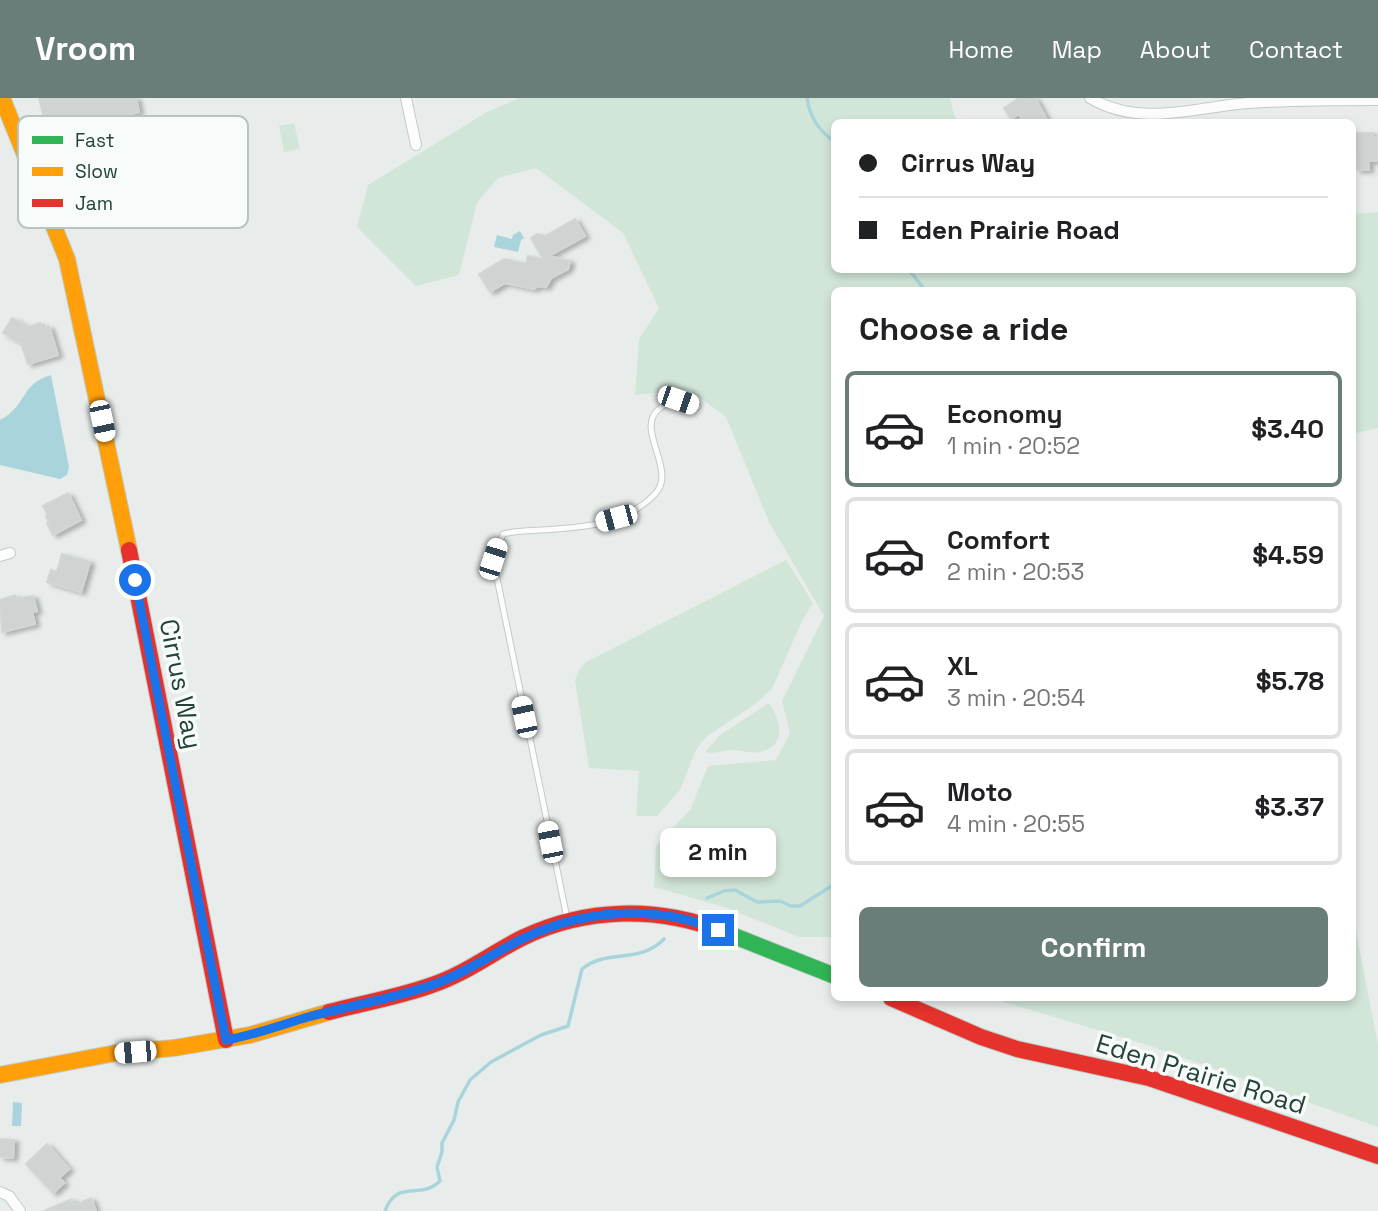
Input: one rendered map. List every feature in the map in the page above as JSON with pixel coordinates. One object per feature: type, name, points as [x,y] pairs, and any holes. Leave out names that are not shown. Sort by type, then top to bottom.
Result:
[{"type":"street","name":"Cirrus Way","points":[[2,98],[18,137]]},
{"type":"street","points":[[406,98],[416,145]]},
{"type":"street","points":[[1090,98],[1120,111],[1149,115],[1229,104],[1378,100]]},
{"type":"street","name":"Cirrus Way","points":[[55,228],[65,253],[130,556],[226,1040]]},
{"type":"street","points":[[0,1076],[116,1053],[250,1035],[433,985],[479,964],[523,939],[568,921],[618,913],[670,915],[697,921],[831,974]]},
{"type":"street","name":"Eden Prairie Road","points":[[898,1001],[993,1041],[1041,1055],[1161,1081],[1378,1156]]},
{"type":"street","points":[[0,1192],[9,1196],[20,1211]]},
{"type":"lane","points":[[568,921],[493,559],[503,534],[581,527],[627,514],[644,503],[657,492],[661,483],[660,457],[651,430],[656,411],[671,401],[678,400],[698,407]]},
{"type":"green space","points":[[519,98],[950,98],[955,119],[831,119],[831,273],[1356,273],[1356,214],[1378,212],[1378,428],[1356,433],[1356,287],[831,287],[831,937],[799,937],[727,908],[654,887],[656,846],[690,810],[708,766],[776,760],[790,733],[782,701],[824,616],[769,522],[726,417],[690,390],[635,395],[639,339],[659,308],[623,233],[536,168],[498,178],[477,203],[459,275],[416,286],[357,227],[368,185],[487,112]]},
{"type":"green space","points":[[294,123],[300,149],[284,152],[279,126]]},
{"type":"green space","points":[[786,560],[813,603],[802,621],[772,689],[754,705],[706,737],[696,750],[680,790],[657,816],[636,816],[639,771],[589,768],[575,680],[579,670],[586,662]]},
{"type":"green space","points":[[769,703],[777,717],[779,732],[775,744],[769,749],[760,752],[705,752],[720,735]]},
{"type":"green space","points":[[1356,931],[1378,1045],[1378,1127],[1147,1045],[1001,1001],[1356,1001]]},
{"type":"water","points":[[520,231],[524,238],[518,252],[494,247],[497,235],[512,239],[513,235]]},
{"type":"water","points":[[51,375],[69,467],[67,475],[60,479],[0,465],[0,420],[15,408],[34,383]]},
{"type":"water","points":[[13,1102],[22,1103],[21,1126],[12,1126]]},
{"type":"building","points":[[39,98],[136,98],[139,112],[121,116],[44,116]]},
{"type":"building","points":[[1019,98],[1035,98],[1046,118],[1022,119],[1019,114],[1011,119],[1004,108]]},
{"type":"building","points":[[1356,133],[1373,133],[1373,137],[1378,137],[1378,159],[1368,161],[1369,170],[1357,170]]},
{"type":"building","points":[[575,219],[585,236],[549,256],[570,261],[568,269],[551,278],[546,287],[538,286],[534,289],[505,283],[490,292],[479,274],[504,259],[526,264],[528,256],[544,260],[531,238],[537,234],[545,236]]},
{"type":"building","points":[[12,318],[28,327],[40,323],[42,329],[49,326],[58,355],[28,364],[21,343],[3,333]]},
{"type":"building","points":[[68,493],[81,520],[53,535],[43,506]]},
{"type":"building","points":[[62,554],[90,562],[81,592],[47,582],[51,570],[57,572]]},
{"type":"building","points":[[15,595],[16,599],[33,596],[37,611],[32,612],[35,624],[2,632],[0,600]]},
{"type":"building","points":[[0,1139],[14,1140],[13,1158],[0,1157]]},
{"type":"building","points":[[47,1144],[69,1169],[59,1178],[64,1183],[53,1193],[26,1164]]},
{"type":"building","points":[[91,1198],[96,1211],[44,1211],[72,1199],[75,1205]]},
{"type":"waterway","points":[[807,98],[816,123],[831,139]]},
{"type":"waterway","points":[[911,273],[923,287]]},
{"type":"waterway","points":[[707,898],[735,890],[757,902],[780,901],[791,906],[800,906],[831,886]]},
{"type":"waterway","points":[[385,1211],[396,1195],[432,1187],[440,1181],[437,1167],[442,1143],[470,1080],[491,1062],[541,1035],[568,1026],[582,969],[602,959],[644,952],[664,939]]},
{"type":"traffic: fast","points":[[724,932],[831,974]]},
{"type":"traffic: slow","points":[[2,98],[18,138]]},
{"type":"traffic: slow","points":[[54,228],[67,259],[129,550]]},
{"type":"traffic: slow","points":[[0,1075],[116,1053],[174,1048],[250,1035],[329,1012]]},
{"type":"traffic: jam","points":[[129,550],[226,1040]]},
{"type":"traffic: jam","points":[[329,1012],[407,993],[444,980],[522,938],[571,920],[648,914],[724,932]]},
{"type":"traffic: jam","points":[[898,1001],[981,1037],[1017,1049],[1149,1078],[1378,1156]]},
{"type":"route","points":[[135,580],[226,1040],[433,985],[479,964],[523,939],[568,921],[618,913],[642,913],[697,921],[718,930]]}]
